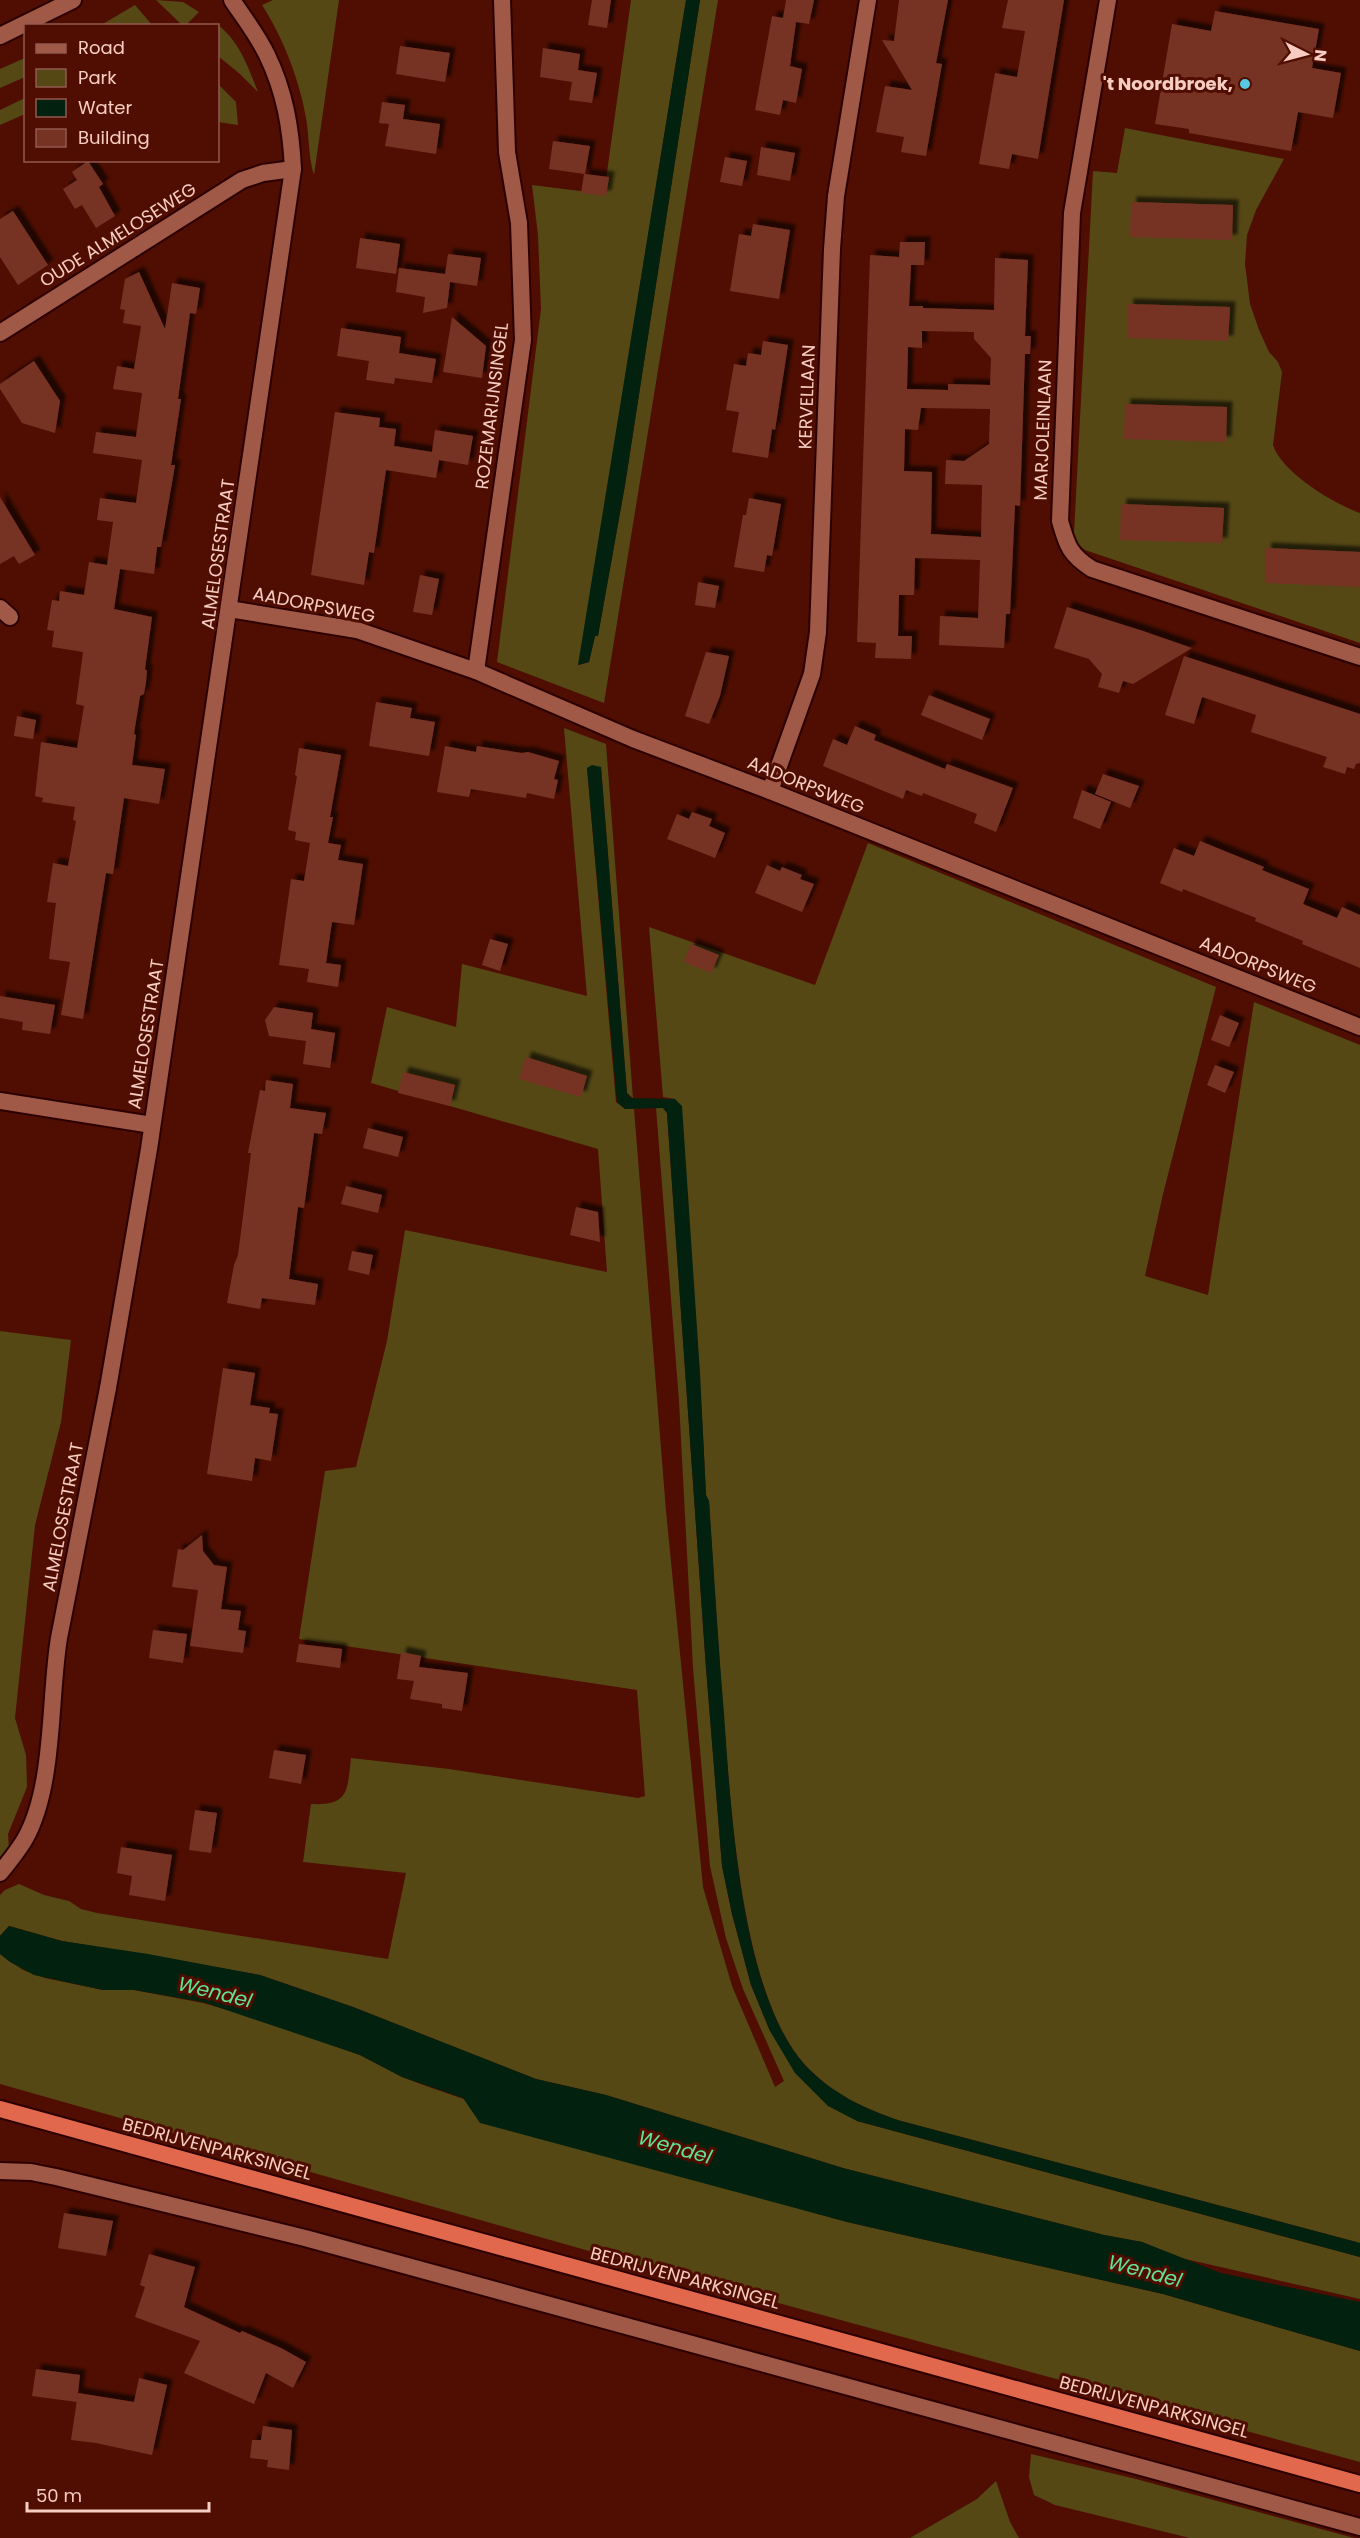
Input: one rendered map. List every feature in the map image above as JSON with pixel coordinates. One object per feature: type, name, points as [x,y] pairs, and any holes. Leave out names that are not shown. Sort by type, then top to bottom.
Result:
[{"type":"highway","name":"BEDRIJVENPARKSINGEL","points":[[0,2109],[1360,2484]]},
{"type":"street","points":[[24,24],[73,0]]},
{"type":"street","name":"ALMELOSESTRAAT","points":[[0,1873],[25,1839],[37,1807],[46,1762],[58,1638],[108,1388],[152,1125],[293,169],[291,131],[282,91],[267,53],[232,0]]},
{"type":"street","name":"ROZEMARIJNSINGEL","points":[[476,671],[523,340],[519,223],[507,152],[502,0]]},
{"type":"street","name":"KERVELLAAN","points":[[770,791],[812,674],[818,632],[835,207],[868,0]]},
{"type":"street","name":"MARJOLEINLAAN","points":[[1108,0],[1076,178],[1071,223],[1060,521],[1067,547],[1079,561],[1092,569],[1360,657]]},
{"type":"street","points":[[0,36],[24,24]]},
{"type":"street","name":"OUDE ALMELOSEWEG","points":[[0,333],[243,180],[263,173],[293,169]]},
{"type":"street","name":"AADORPSWEG","points":[[229,609],[357,630],[476,671],[610,730],[770,791],[1360,1027]]},
{"type":"street","name":"ALMELOSESTRAAT","points":[[0,1101],[152,1125]]},
{"type":"street","points":[[0,2171],[31,2172],[56,2177],[305,2238],[1360,2527]]},
{"type":"green space","points":[[156,0],[183,2],[199,12],[187,24],[181,24]]},
{"type":"green space","points":[[273,0],[339,0],[314,175],[307,124],[296,78],[284,47],[262,5]]},
{"type":"green space","points":[[631,0],[686,0],[579,665],[589,662],[595,636],[598,635],[625,485],[700,0],[718,0],[604,703],[497,662],[541,309],[538,235],[532,185],[604,194]]},
{"type":"green space","points":[[135,5],[151,24],[103,24]]},
{"type":"green space","points":[[219,26],[237,45],[258,92],[219,57]]},
{"type":"green space","points":[[24,58],[24,77],[0,88],[0,69]]},
{"type":"green space","points":[[219,85],[236,102],[238,125],[219,122]]},
{"type":"green space","points":[[24,98],[24,114],[0,125],[0,110]]},
{"type":"green space","points":[[1125,128],[1284,159],[1256,210],[1247,235],[1245,264],[1250,304],[1269,352],[1278,362],[1282,372],[1273,445],[1278,455],[1286,466],[1310,486],[1360,513],[1360,643],[1085,550],[1076,542],[1074,533],[1093,171],[1117,173]]},
{"type":"green space","points":[[564,728],[606,744],[633,1098],[627,1093],[601,767],[587,768],[616,1102],[625,1109],[634,1109],[666,1511],[703,1887],[732,1986],[775,2087],[784,2081],[743,1989],[726,1938],[710,1866],[693,1668],[679,1401],[656,1108],[663,1108],[667,1113],[722,1866],[751,1985],[770,2031],[857,2121],[1360,2257],[1360,2299],[1181,2258],[1142,2242],[1104,2235],[843,2168],[606,2095],[536,2079],[353,2007],[260,1975],[62,1941],[9,1926],[0,1936],[0,1895],[5,1890],[19,1884],[44,1895],[69,1901],[81,1909],[97,1913],[388,1959],[406,1873],[303,1862],[311,1804],[324,1804],[340,1799],[347,1787],[351,1758],[449,1769],[638,1798],[645,1796],[637,1690],[299,1639],[325,1471],[356,1467],[387,1341],[405,1230],[607,1272],[598,1149],[371,1083],[387,1007],[456,1027],[462,964],[587,996]]},
{"type":"green space","points":[[868,843],[1216,987],[1163,1194],[1145,1276],[1208,1295],[1254,1002],[1360,1045],[1360,2243],[901,2121],[874,2111],[837,2092],[804,2064],[782,2031],[765,1991],[742,1895],[735,1844],[709,1501],[706,1495],[698,1346],[685,1198],[675,1099],[663,1097],[649,927],[815,985]]},
{"type":"green space","points":[[0,1331],[71,1340],[61,1422],[35,1525],[15,1718],[26,1755],[27,1787],[8,1834],[9,1848],[0,1858]]},
{"type":"green space","points":[[0,1954],[23,1970],[45,1978],[103,1990],[134,1990],[203,2003],[249,2016],[360,2055],[402,2077],[426,2086],[705,2182],[847,2222],[1163,2294],[1360,2351],[1360,2462],[628,2262],[0,2084]]},
{"type":"green space","points":[[1031,2454],[1136,2479],[1354,2538],[1190,2538],[1055,2505],[1034,2495],[1029,2477]]},
{"type":"green space","points":[[996,2481],[1010,2522],[1019,2538],[910,2538],[977,2499]]},
{"type":"water","points":[[686,0],[700,0],[625,485],[598,636],[595,636],[589,662],[578,665]]},
{"type":"water","points":[[592,765],[601,767],[627,1093],[631,1098],[675,1099],[682,1106],[706,1495],[709,1501],[730,1798],[752,1946],[765,1992],[782,2032],[804,2064],[825,2083],[849,2099],[887,2116],[1360,2243],[1360,2257],[857,2121],[828,2106],[795,2073],[770,2031],[751,1985],[722,1866],[667,1113],[663,1108],[625,1109],[617,1102],[587,768]]},
{"type":"water","name":"Wendel","points":[[9,1926],[62,1941],[260,1975],[353,2007],[536,2079],[606,2095],[843,2168],[1104,2235],[1142,2242],[1221,2273],[1360,2302],[1360,2351],[1163,2294],[847,2222],[480,2123],[463,2098],[402,2077],[360,2055],[203,2002],[134,1990],[103,1990],[34,1975],[0,1954],[0,1936]]},
{"type":"building","points":[[592,0],[611,0],[607,28],[588,25]]},
{"type":"building","points":[[786,0],[814,0],[809,24],[796,22],[790,66],[802,69],[796,103],[783,100],[780,115],[755,110],[772,16],[783,18]]},
{"type":"building","points":[[899,0],[948,0],[936,63],[942,64],[926,156],[901,152],[904,137],[876,132],[885,86],[912,90],[882,40],[894,41]]},
{"type":"building","points":[[1008,0],[1064,0],[1038,159],[1012,154],[1009,169],[979,164],[995,73],[1017,77],[1025,31],[1002,28]]},
{"type":"building","points":[[1215,11],[1319,29],[1312,68],[1341,73],[1333,118],[1298,112],[1291,151],[1189,133],[1189,129],[1155,124],[1172,24],[1211,31]]},
{"type":"building","points":[[400,46],[450,53],[445,82],[396,74]]},
{"type":"building","points":[[543,48],[580,54],[578,70],[597,73],[592,103],[569,100],[572,82],[540,77]]},
{"type":"building","points":[[382,102],[405,105],[403,119],[440,124],[436,154],[385,146],[389,124],[379,123]]},
{"type":"building","points":[[553,141],[590,146],[585,174],[609,177],[606,196],[581,193],[584,174],[549,169]]},
{"type":"building","points":[[761,147],[795,153],[790,181],[757,175]]},
{"type":"building","points":[[725,157],[747,161],[742,186],[720,182]]},
{"type":"building","points":[[89,162],[103,184],[99,187],[115,216],[96,228],[82,205],[75,209],[63,189],[77,180],[72,172]]},
{"type":"building","points":[[1131,202],[1233,205],[1232,240],[1130,237]]},
{"type":"building","points":[[13,211],[48,265],[18,285],[0,257],[0,219]]},
{"type":"building","points":[[753,224],[790,230],[779,299],[730,291],[739,234],[751,236]]},
{"type":"building","points":[[360,238],[400,244],[396,274],[356,268]]},
{"type":"building","points":[[900,242],[925,242],[924,265],[911,265],[909,306],[994,310],[995,258],[1028,260],[1025,336],[1031,336],[1030,354],[1025,354],[1020,506],[1015,505],[1010,614],[1006,614],[1004,648],[939,645],[940,616],[978,618],[980,560],[915,558],[914,595],[899,595],[898,636],[912,636],[911,659],[875,658],[876,643],[857,642],[870,255],[899,257]],"holes":[[[922,331],[974,332],[974,339],[991,358],[990,385],[948,384],[948,390],[907,389],[908,347],[922,348]],[[921,408],[990,409],[989,444],[964,461],[946,460],[945,484],[982,485],[981,537],[931,534],[932,472],[904,471],[905,429],[918,430]]]},
{"type":"building","points":[[448,254],[481,258],[477,286],[450,282],[447,308],[423,313],[425,297],[396,292],[399,268],[445,274]]},
{"type":"building","points":[[139,272],[165,329],[172,283],[200,288],[196,314],[190,313],[171,465],[175,465],[161,547],[157,547],[154,574],[120,569],[114,609],[152,617],[145,669],[147,671],[146,682],[144,694],[140,696],[132,765],[165,769],[159,804],[124,798],[113,874],[106,873],[83,1019],[61,1015],[70,962],[49,959],[56,903],[47,902],[53,863],[68,866],[76,821],[73,820],[75,807],[42,802],[43,798],[35,796],[41,742],[77,748],[84,706],[76,704],[83,652],[52,647],[54,631],[47,630],[52,600],[59,601],[60,591],[84,595],[89,562],[107,565],[113,522],[97,520],[100,498],[136,503],[142,460],[93,453],[96,432],[136,437],[142,393],[113,389],[117,366],[134,369],[141,326],[123,323],[125,310],[120,309],[125,279]]},
{"type":"building","points":[[1128,304],[1230,307],[1228,341],[1127,338]]},
{"type":"building","points":[[452,317],[486,346],[482,378],[443,372]]},
{"type":"building","points":[[341,328],[401,337],[399,353],[436,359],[432,383],[395,378],[394,384],[366,380],[369,361],[337,356]]},
{"type":"building","points":[[763,341],[788,345],[775,430],[772,429],[768,458],[732,452],[739,412],[726,410],[734,364],[746,366],[748,353],[761,355]]},
{"type":"building","points":[[34,361],[60,401],[55,433],[22,423],[0,389],[0,384]]},
{"type":"building","points":[[1125,404],[1227,407],[1226,442],[1124,439]]},
{"type":"building","points":[[335,412],[380,418],[379,427],[396,429],[394,446],[432,452],[435,430],[473,436],[468,465],[439,460],[436,478],[386,470],[374,553],[369,552],[364,585],[311,575]]},
{"type":"building","points":[[0,497],[35,555],[19,564],[14,556],[0,564]]},
{"type":"building","points":[[749,498],[781,504],[772,556],[767,555],[764,572],[734,567],[743,515],[746,515]]},
{"type":"building","points":[[1121,504],[1224,508],[1222,543],[1120,540]]},
{"type":"building","points":[[1266,548],[1360,552],[1360,587],[1265,583]]},
{"type":"building","points":[[420,575],[439,579],[432,615],[413,612]]},
{"type":"building","points":[[698,582],[719,586],[715,608],[695,605]]},
{"type":"building","points":[[1067,607],[1192,648],[1133,684],[1123,681],[1119,693],[1098,687],[1102,674],[1089,659],[1054,648]]},
{"type":"building","points":[[706,652],[729,656],[720,696],[709,724],[685,716]]},
{"type":"building","points":[[1184,656],[1360,714],[1360,763],[1356,764],[1354,769],[1347,767],[1345,774],[1323,767],[1327,757],[1251,732],[1256,715],[1202,697],[1194,724],[1165,715]]},
{"type":"building","points":[[929,695],[990,719],[982,740],[921,715]]},
{"type":"building","points":[[376,702],[412,708],[410,718],[435,722],[429,756],[369,746]]},
{"type":"building","points":[[17,716],[36,720],[33,739],[14,736]]},
{"type":"building","points":[[855,726],[876,735],[874,740],[945,769],[947,764],[1013,788],[996,832],[974,823],[977,814],[923,793],[922,796],[906,790],[903,799],[823,766],[833,739],[847,745]]},
{"type":"building","points":[[445,746],[476,752],[477,746],[528,752],[559,761],[554,779],[558,780],[554,799],[527,793],[526,798],[471,789],[469,797],[437,792]]},
{"type":"building","points":[[299,748],[341,755],[330,817],[333,817],[328,843],[341,845],[338,860],[363,864],[354,925],[332,922],[326,963],[341,965],[338,987],[307,982],[309,969],[279,965],[291,879],[304,881],[310,843],[295,840],[296,832],[288,830]]},
{"type":"building","points":[[1103,774],[1139,786],[1130,808],[1095,794]]},
{"type":"building","points":[[1082,790],[1111,802],[1100,829],[1073,818]]},
{"type":"building","points":[[692,812],[712,819],[709,826],[725,833],[715,858],[667,839],[677,814],[689,819]]},
{"type":"building","points":[[1200,841],[1264,867],[1262,870],[1309,889],[1303,904],[1337,918],[1342,907],[1360,915],[1360,968],[1302,944],[1303,941],[1255,921],[1256,918],[1183,889],[1182,892],[1160,883],[1174,848],[1194,856]]},
{"type":"building","points":[[767,865],[780,871],[782,867],[802,875],[800,879],[814,884],[802,912],[755,893]]},
{"type":"building","points":[[490,939],[508,944],[500,971],[482,965]]},
{"type":"building","points":[[691,944],[719,955],[711,973],[684,962]]},
{"type":"building","points":[[0,996],[55,1005],[50,1034],[22,1030],[23,1022],[0,1018]]},
{"type":"building","points":[[274,1007],[313,1013],[311,1029],[335,1033],[330,1068],[303,1064],[306,1041],[269,1036],[265,1020]]},
{"type":"building","points":[[1220,1015],[1239,1023],[1229,1047],[1211,1040]]},
{"type":"building","points":[[526,1057],[587,1076],[581,1097],[519,1079]]},
{"type":"building","points":[[1215,1065],[1234,1072],[1225,1093],[1207,1085]]},
{"type":"building","points":[[403,1072],[455,1085],[450,1106],[398,1093]]},
{"type":"building","points":[[266,1080],[293,1084],[290,1108],[326,1113],[322,1134],[314,1133],[304,1208],[298,1207],[289,1279],[318,1284],[315,1305],[262,1298],[260,1309],[227,1303],[238,1255],[251,1153],[248,1153],[260,1090],[265,1091]]},
{"type":"building","points":[[368,1128],[403,1137],[398,1157],[363,1148]]},
{"type":"building","points":[[346,1186],[382,1195],[378,1213],[341,1204]]},
{"type":"building","points":[[576,1207],[598,1212],[600,1242],[570,1235]]},
{"type":"building","points":[[352,1251],[373,1255],[369,1275],[348,1270]]},
{"type":"building","points":[[223,1368],[255,1373],[250,1405],[270,1408],[269,1413],[278,1414],[271,1461],[255,1458],[252,1481],[207,1474]]},
{"type":"building","points":[[202,1535],[203,1551],[214,1565],[227,1567],[221,1609],[241,1611],[238,1630],[246,1631],[243,1653],[190,1646],[198,1590],[172,1587],[178,1549],[183,1550]]},
{"type":"building","points":[[153,1630],[187,1634],[183,1663],[149,1658]]},
{"type":"building","points":[[299,1644],[342,1649],[340,1668],[296,1662]]},
{"type":"building","points":[[401,1652],[421,1656],[419,1667],[468,1673],[462,1711],[442,1708],[442,1704],[410,1699],[414,1681],[397,1679]]},
{"type":"building","points":[[274,1750],[306,1755],[301,1784],[269,1778]]},
{"type":"building","points":[[195,1810],[217,1813],[211,1853],[189,1850]]},
{"type":"building","points":[[121,1847],[172,1855],[165,1901],[129,1895],[132,1876],[117,1873]]},
{"type":"building","points":[[64,2213],[113,2221],[106,2256],[58,2248]]},
{"type":"building","points":[[149,2254],[195,2267],[184,2307],[240,2333],[242,2331],[281,2348],[306,2362],[293,2388],[266,2373],[254,2404],[184,2373],[200,2341],[135,2317],[145,2287],[140,2285]]},
{"type":"building","points":[[36,2369],[80,2375],[77,2402],[32,2396]]},
{"type":"building","points":[[139,2378],[167,2385],[152,2455],[71,2440],[78,2393],[134,2402]]},
{"type":"building","points":[[263,2426],[292,2430],[289,2470],[267,2467],[268,2460],[250,2458],[252,2440],[261,2440]]},
{"type":"place","name":"'t Noordbroek,","points":[[1245,84]]}]
